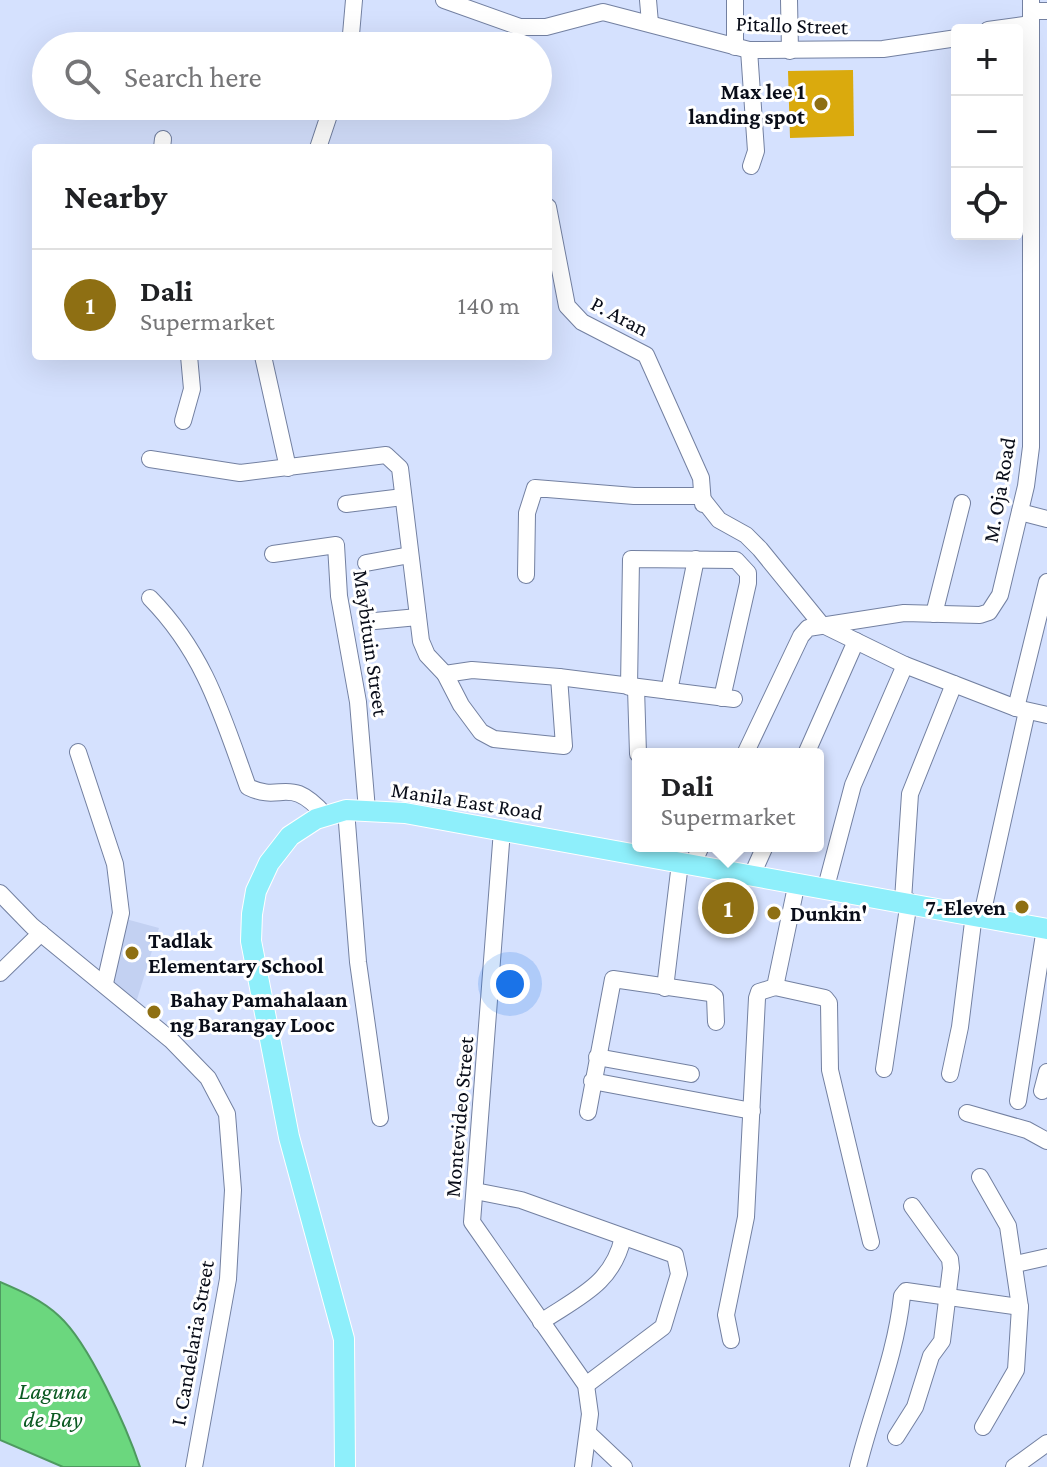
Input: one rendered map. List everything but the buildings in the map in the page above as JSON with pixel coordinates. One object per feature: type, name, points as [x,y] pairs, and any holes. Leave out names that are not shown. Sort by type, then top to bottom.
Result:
[{"type":"main road","name":"Manila East Road","points":[[345,1467],[344,1339],[289,1137],[251,941],[256,891],[269,863],[290,836],[326,816],[357,810],[405,813],[632,850]]},
{"type":"main road","name":"Manila East Road","points":[[644,852],[686,865],[906,901],[1046,928]]},
{"type":"street","points":[[351,32],[354,0]]},
{"type":"street","name":"Pitallo Street","points":[[444,0],[520,27],[546,27],[603,12],[742,48],[790,51],[883,49],[951,39]]},
{"type":"street","points":[[648,0],[650,23]]},
{"type":"street","points":[[735,0],[756,151],[751,166]]},
{"type":"street","points":[[789,0],[790,51]]},
{"type":"street","points":[[1004,24],[1035,12]]},
{"type":"street","name":"M. Oja Road","points":[[821,624],[904,613],[966,616],[989,612],[1000,595],[1020,512],[1031,447],[1039,296],[1035,12]]},
{"type":"street","points":[[319,144],[327,120]]},
{"type":"street","name":"P. Aran","points":[[552,228],[567,306],[582,322],[646,355],[701,478],[702,500]]},
{"type":"street","points":[[183,421],[192,389],[189,360]]},
{"type":"street","points":[[264,360],[288,468]]},
{"type":"street","points":[[150,459],[240,473],[386,455],[400,468],[418,617],[427,655],[445,674],[461,705],[481,732],[494,739],[564,746],[559,677]]},
{"type":"street","points":[[526,575],[527,513],[535,488],[702,500],[719,520],[739,530],[760,549],[821,624],[905,665],[1021,709],[1047,715]]},
{"type":"street","points":[[346,504],[403,497]]},
{"type":"street","points":[[934,614],[962,503]]},
{"type":"street","points":[[1020,512],[1047,519]]},
{"type":"street","name":"Maybituin Street","points":[[273,554],[336,545],[339,596],[358,702],[357,810]]},
{"type":"street","points":[[366,563],[410,555]]},
{"type":"street","points":[[445,674],[472,670],[559,677],[632,688],[728,699],[748,573],[736,560],[631,559],[632,688],[637,748]]},
{"type":"street","points":[[669,691],[696,559]]},
{"type":"street","points":[[950,1074],[978,915],[1047,582]]},
{"type":"street","points":[[150,598],[179,627],[208,676],[248,787],[258,792],[293,790],[312,801],[326,816]]},
{"type":"street","points":[[375,621],[418,617]]},
{"type":"street","points":[[748,748],[801,636],[808,628],[821,624]]},
{"type":"street","points":[[809,748],[856,641]]},
{"type":"street","points":[[826,887],[853,785],[905,665]]},
{"type":"street","points":[[884,1069],[906,901],[910,794],[954,684]]},
{"type":"street","points":[[78,752],[115,864],[121,913],[105,983]]},
{"type":"street","points":[[357,810],[358,962],[380,1118]]},
{"type":"street","name":"Montevideo Street","points":[[502,830],[472,1222],[476,1232],[586,1385]]},
{"type":"street","points":[[665,988],[686,865],[696,852]]},
{"type":"street","points":[[752,875],[762,852]]},
{"type":"street","points":[[775,987],[797,882]]},
{"type":"street","name":"I. Candelaria Street","points":[[0,893],[41,933],[171,1040],[208,1078],[227,1114],[233,1190],[228,1279],[194,1467]]},
{"type":"street","points":[[1018,1101],[1046,928]]},
{"type":"street","points":[[0,973],[41,933]]},
{"type":"street","points":[[588,1112],[613,979],[710,993],[715,997],[716,1022]]},
{"type":"street","points":[[731,1340],[726,1315],[746,1217],[759,992],[775,987],[825,998],[829,1003],[830,1070],[871,1242]]},
{"type":"street","points":[[597,1057],[691,1074]]},
{"type":"street","points":[[1042,1091],[1047,1072]]},
{"type":"street","points":[[592,1081],[752,1111]]},
{"type":"street","points":[[967,1113],[1027,1130],[1047,1141]]},
{"type":"street","points":[[980,1177],[1008,1226],[1020,1307],[1016,1370],[983,1427]]},
{"type":"street","points":[[475,1191],[521,1200],[675,1255],[678,1260],[679,1274],[663,1327],[586,1385],[590,1398],[583,1467]]},
{"type":"street","points":[[896,1437],[915,1407],[931,1356],[942,1341],[948,1297],[950,1259],[912,1206]]},
{"type":"street","points":[[541,1322],[604,1279],[619,1260],[623,1237]]},
{"type":"street","points":[[1016,1264],[1047,1257]]},
{"type":"street","points":[[858,1467],[872,1408],[898,1334],[902,1296],[906,1291],[1020,1307]]},
{"type":"street","points":[[588,1433],[624,1467]]},
{"type":"street","points":[[1014,1467],[1047,1443]]},
{"type":"shaded area","name":"Max lee 1 landing spot","points":[[853,70],[854,136],[790,138],[788,71]]},
{"type":"shaded area","name":"Tadlak Elementary School","points":[[122,918],[159,928],[135,1006],[108,979]]},
{"type":"water","name":"Laguna de Bay","points":[[0,1282],[46,1305],[71,1329],[106,1387],[140,1467],[63,1467],[0,1440]]},
{"type":"place","name":"Max lee 1 landing spot","points":[[821,104]]},
{"type":"place","name":"7-Eleven","points":[[1022,907]]},
{"type":"place","name":"Dali","points":[[728,908]]},
{"type":"place","name":"Dunkin'","points":[[774,913]]},
{"type":"place","name":"Tadlak Elementary School","points":[[132,953]]},
{"type":"place","name":"Bahay Pamahalaan ng Barangay Looc","points":[[154,1012]]}]
